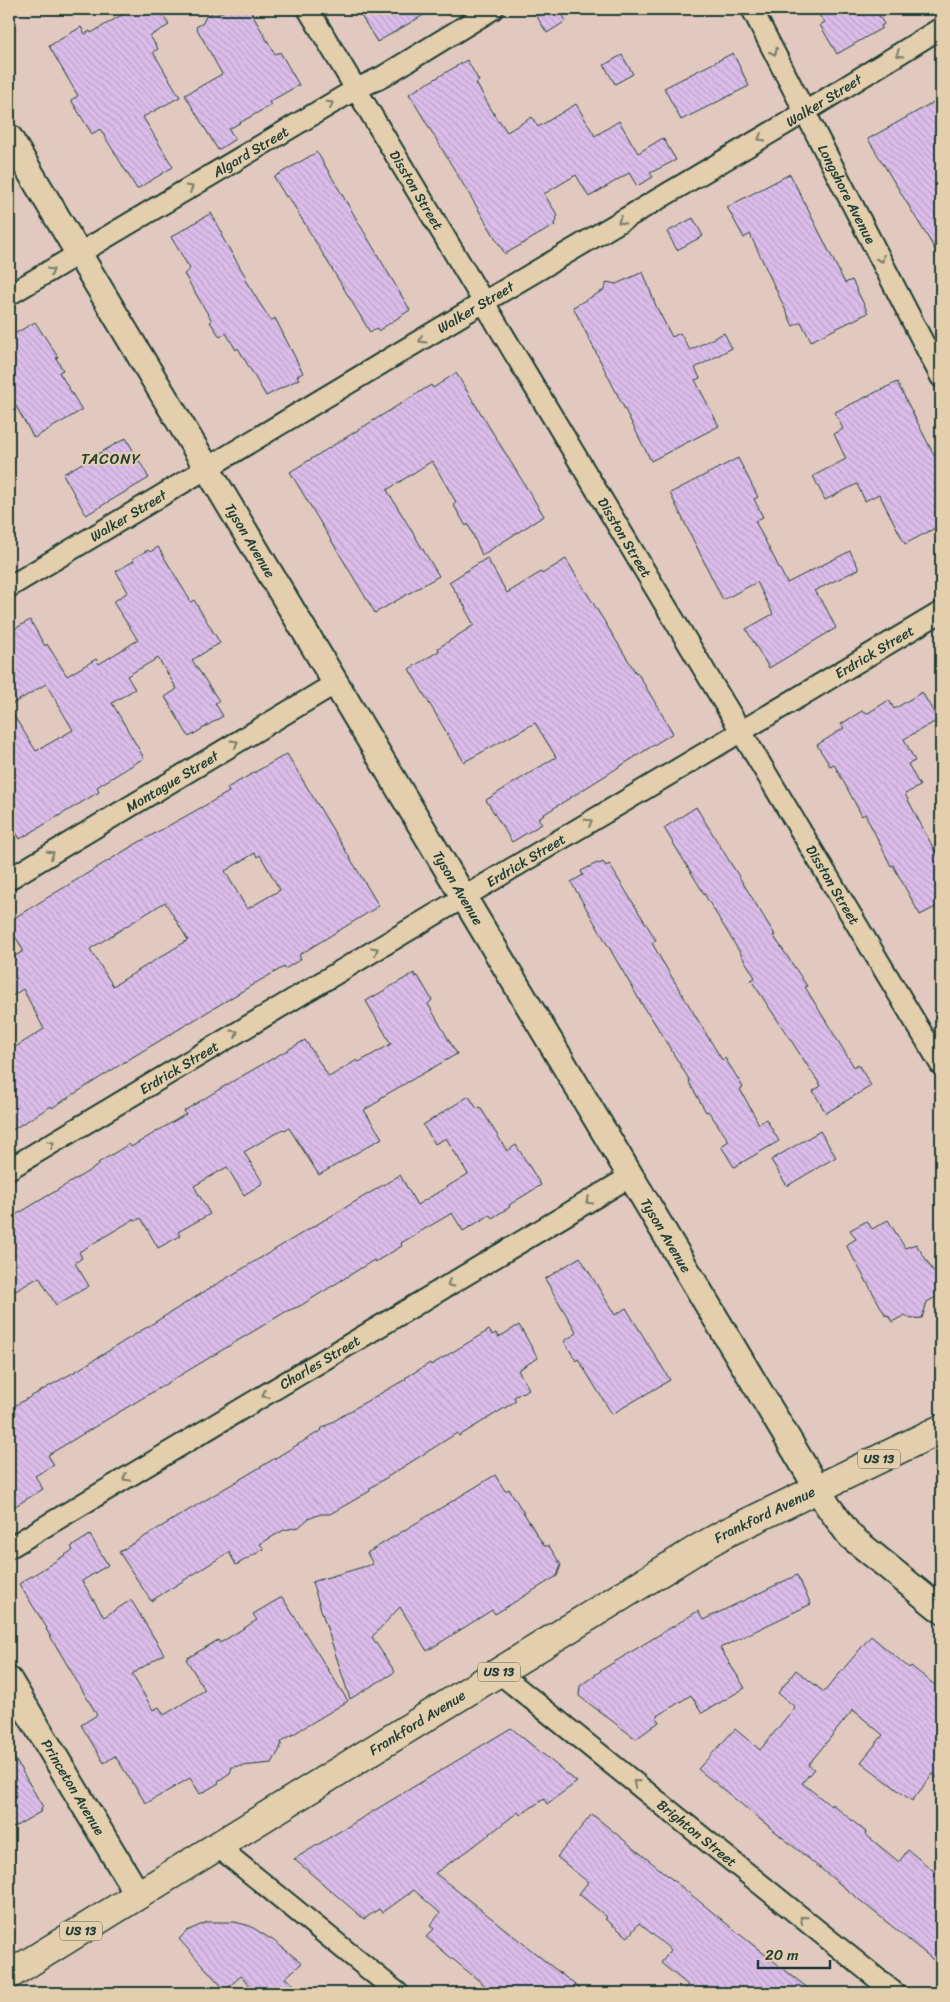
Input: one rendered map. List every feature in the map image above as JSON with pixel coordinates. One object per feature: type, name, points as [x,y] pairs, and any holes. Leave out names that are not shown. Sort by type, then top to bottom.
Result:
[{"type":"main road","name":"Frankford Avenue","points":[[9,1975],[702,1547],[726,1533],[941,1429]]},
{"type":"street","name":"Disston Street","points":[[308,9],[941,1066]]},
{"type":"street","name":"Algard Street","points":[[9,296],[356,89],[382,77],[493,9]]},
{"type":"street","name":"Longshore Avenue","points":[[752,9],[941,377]]},
{"type":"street","name":"Walker Street","points":[[9,587],[787,123],[941,28]]},
{"type":"street","name":"Tyson Avenue","points":[[9,137],[817,1489],[850,1536],[941,1610]]},
{"type":"street","name":"Erdrick Street","points":[[9,1169],[941,612]]},
{"type":"street","name":"Montague Street","points":[[9,879],[336,683]]},
{"type":"street","name":"Charles Street","points":[[9,1548],[631,1176]]},
{"type":"street","name":"Brighton Street","points":[[498,1672],[895,1993]]},
{"type":"street","name":"Princeton Avenue","points":[[9,1680],[138,1895]]},
{"type":"street","points":[[217,1846],[398,1993]]},
{"type":"building","points":[[132,9],[159,9],[169,25],[150,36],[158,49],[153,52],[180,97],[143,117],[173,167],[137,189],[100,129],[92,134],[71,100],[78,96],[49,46],[81,27],[85,34],[90,31],[91,33]]},
{"type":"building","points":[[226,9],[249,9],[275,54],[280,52],[299,85],[269,102],[271,105],[229,129],[235,139],[218,150],[185,95],[222,74],[196,27],[203,23],[206,16],[214,12],[220,13]]},
{"type":"building","points":[[357,9],[434,9],[377,42]]},
{"type":"building","points":[[532,9],[559,9],[566,21],[547,33]]},
{"type":"building","points":[[813,9],[875,9],[884,24],[881,26],[882,28],[837,54],[820,25],[825,22]]},
{"type":"building","points":[[733,53],[749,86],[681,120],[664,88]]},
{"type":"building","points":[[622,55],[633,74],[615,84],[604,65]]},
{"type":"building","points":[[467,60],[479,81],[476,83],[498,121],[507,132],[532,117],[538,127],[576,104],[595,136],[619,121],[638,153],[663,138],[676,160],[650,173],[653,177],[637,186],[629,173],[589,197],[576,175],[544,194],[558,216],[556,218],[557,221],[554,223],[555,225],[505,254],[409,94]]},
{"type":"building","points":[[941,98],[941,259],[868,139]]},
{"type":"building","points":[[317,152],[410,310],[378,331],[377,328],[370,332],[288,196],[286,197],[274,177]]},
{"type":"building","points":[[790,174],[845,283],[852,280],[868,313],[811,341],[801,322],[793,326],[750,234],[744,238],[727,207]]},
{"type":"building","points":[[211,213],[223,234],[221,235],[247,279],[245,280],[271,321],[275,318],[303,373],[297,376],[299,379],[266,396],[238,348],[236,350],[226,333],[220,337],[210,322],[212,321],[184,274],[190,269],[171,237]]},
{"type":"building","points":[[693,218],[703,236],[677,250],[667,232]]},
{"type":"building","points":[[643,272],[656,306],[672,337],[680,333],[690,350],[724,333],[732,348],[695,368],[700,378],[695,380],[719,426],[651,461],[573,307],[604,290],[607,282],[616,284]]},
{"type":"building","points":[[35,322],[58,357],[56,358],[63,370],[59,372],[82,410],[34,438],[9,394],[9,337]]},
{"type":"building","points":[[456,373],[544,516],[482,555],[468,524],[466,526],[453,504],[456,502],[432,461],[387,490],[439,576],[375,613],[290,472],[431,385],[433,388]]},
{"type":"building","points":[[897,382],[941,469],[941,525],[905,544],[879,494],[865,501],[857,484],[825,500],[813,476],[846,459],[834,434],[843,429],[835,412]]},
{"type":"building","points":[[126,438],[149,478],[86,515],[63,474]]},
{"type":"building","points":[[738,458],[758,497],[754,499],[763,517],[755,521],[787,583],[850,551],[859,569],[814,591],[825,606],[836,628],[769,668],[746,629],[773,614],[757,582],[723,600],[670,493]]},
{"type":"building","points":[[158,547],[191,602],[194,600],[220,643],[192,660],[219,701],[215,703],[223,716],[189,737],[165,697],[177,689],[158,658],[127,676],[135,689],[112,703],[144,758],[97,787],[99,792],[20,839],[9,821],[9,708],[36,751],[73,730],[46,684],[9,706],[9,632],[30,620],[45,646],[47,644],[67,676],[96,659],[99,664],[138,640],[113,602],[128,592],[116,571],[134,561],[132,559]]},
{"type":"building","points":[[487,558],[507,593],[566,559],[673,733],[538,818],[542,824],[512,842],[486,800],[556,757],[535,723],[464,762],[409,669],[439,651],[438,648],[474,625],[466,608],[449,582]]},
{"type":"building","points":[[922,692],[938,720],[904,739],[915,761],[908,764],[920,786],[905,794],[941,863],[941,904],[920,915],[893,865],[891,866],[865,814],[862,816],[834,764],[830,766],[817,745],[844,728],[841,724],[862,711],[868,713],[889,700],[894,709]]},
{"type":"building","points":[[287,754],[379,906],[299,955],[301,959],[285,969],[284,967],[259,981],[52,1108],[51,1106],[9,1132],[9,1051],[44,1029],[23,989],[9,998],[9,959],[23,950],[9,925],[9,921],[134,845],[229,792],[227,788]],"holes":[[[255,853],[257,857],[260,855],[280,890],[247,909],[225,871]],[[165,902],[188,940],[113,986],[90,949]]]},
{"type":"building","points":[[696,807],[775,935],[773,935],[807,986],[805,987],[854,1067],[858,1064],[871,1086],[826,1113],[813,1091],[821,1086],[751,980],[755,978],[753,974],[664,828]]},
{"type":"building","points":[[603,862],[606,866],[609,864],[656,940],[652,943],[722,1060],[725,1058],[743,1087],[740,1089],[759,1124],[766,1119],[779,1141],[734,1167],[721,1146],[729,1141],[708,1111],[706,1112],[690,1081],[647,1013],[571,882],[583,875],[581,871]]},
{"type":"building","points":[[414,973],[416,977],[418,976],[432,1000],[428,1004],[457,1054],[380,1098],[381,1100],[364,1110],[382,1138],[319,1175],[289,1128],[283,1129],[244,1152],[263,1183],[244,1195],[227,1167],[194,1186],[210,1214],[178,1232],[180,1236],[158,1248],[141,1218],[135,1221],[134,1219],[79,1252],[82,1258],[75,1263],[89,1286],[56,1305],[39,1277],[9,1295],[9,1219],[99,1165],[98,1163],[129,1144],[131,1147],[186,1114],[184,1111],[228,1084],[305,1040],[329,1077],[357,1060],[359,1062],[391,1044],[366,1001]]},
{"type":"building","points":[[469,1096],[477,1109],[480,1107],[507,1151],[516,1145],[541,1185],[492,1218],[490,1215],[463,1231],[452,1213],[401,1243],[402,1246],[375,1262],[374,1260],[300,1306],[287,1311],[48,1455],[54,1465],[35,1476],[43,1489],[9,1510],[9,1409],[76,1371],[210,1288],[400,1175],[417,1205],[468,1174],[446,1138],[435,1144],[423,1125]]},
{"type":"building","points":[[820,1131],[836,1157],[787,1186],[771,1160]]},
{"type":"building","points":[[888,1220],[905,1248],[916,1244],[941,1283],[941,1294],[927,1302],[922,1318],[911,1319],[905,1315],[892,1322],[888,1315],[886,1316],[846,1245],[856,1239],[850,1230],[867,1221],[872,1229]]},
{"type":"building","points":[[580,1257],[615,1315],[626,1308],[670,1380],[612,1414],[578,1359],[576,1361],[564,1341],[577,1333],[545,1279]]},
{"type":"building","points":[[519,1325],[538,1358],[518,1370],[529,1389],[514,1397],[516,1401],[459,1436],[457,1433],[370,1488],[370,1491],[330,1514],[321,1514],[308,1519],[299,1527],[284,1530],[260,1544],[264,1549],[236,1565],[229,1552],[151,1601],[119,1552],[430,1363],[431,1365],[489,1330],[492,1335],[496,1333],[499,1337]]},
{"type":"building","points":[[495,1475],[505,1491],[509,1489],[544,1546],[549,1546],[561,1565],[557,1576],[495,1614],[492,1610],[427,1651],[400,1607],[372,1637],[395,1672],[350,1699],[312,1582],[373,1564],[367,1553]]},
{"type":"building","points":[[90,1535],[108,1565],[82,1581],[104,1617],[131,1600],[164,1654],[132,1674],[153,1710],[159,1707],[164,1715],[205,1690],[186,1659],[218,1640],[220,1643],[257,1620],[253,1614],[282,1597],[348,1701],[282,1741],[272,1763],[232,1767],[230,1773],[218,1781],[219,1783],[200,1794],[190,1778],[147,1803],[145,1802],[115,1756],[104,1763],[81,1725],[97,1715],[47,1628],[19,1584],[73,1550],[71,1547]]},
{"type":"building","points":[[797,1575],[811,1604],[720,1648],[745,1688],[702,1713],[691,1695],[656,1717],[659,1722],[636,1739],[579,1696],[580,1686],[603,1669],[698,1611],[703,1620]]},
{"type":"building","points":[[871,1636],[909,1668],[911,1666],[941,1690],[941,1781],[933,1774],[912,1801],[861,1762],[883,1735],[853,1710],[808,1765],[814,1769],[802,1783],[831,1806],[832,1804],[899,1862],[908,1850],[941,1877],[941,1966],[698,1769],[735,1729],[760,1750],[795,1707],[778,1693],[796,1670],[824,1692]]},
{"type":"building","points":[[511,1728],[577,1782],[547,1804],[544,1799],[520,1815],[518,1812],[469,1850],[435,1873],[585,1993],[494,1993],[426,1937],[434,1929],[430,1926],[440,1913],[414,1890],[382,1913],[379,1909],[364,1919],[294,1859]]},
{"type":"building","points":[[9,1749],[43,1807],[42,1811],[9,1830]]},
{"type":"building","points":[[592,1814],[814,1993],[681,1993],[688,1985],[661,1963],[671,1950],[639,1923],[628,1937],[605,1919],[607,1917],[579,1894],[588,1882],[557,1857]]},
{"type":"building","points":[[207,1922],[235,1922],[250,1926],[274,1941],[302,1963],[285,1978],[305,1993],[257,1993],[241,1976],[225,1990],[179,1939],[187,1931]]},
{"type":"district","name":"TACONY","points":[[111,459]]}]
